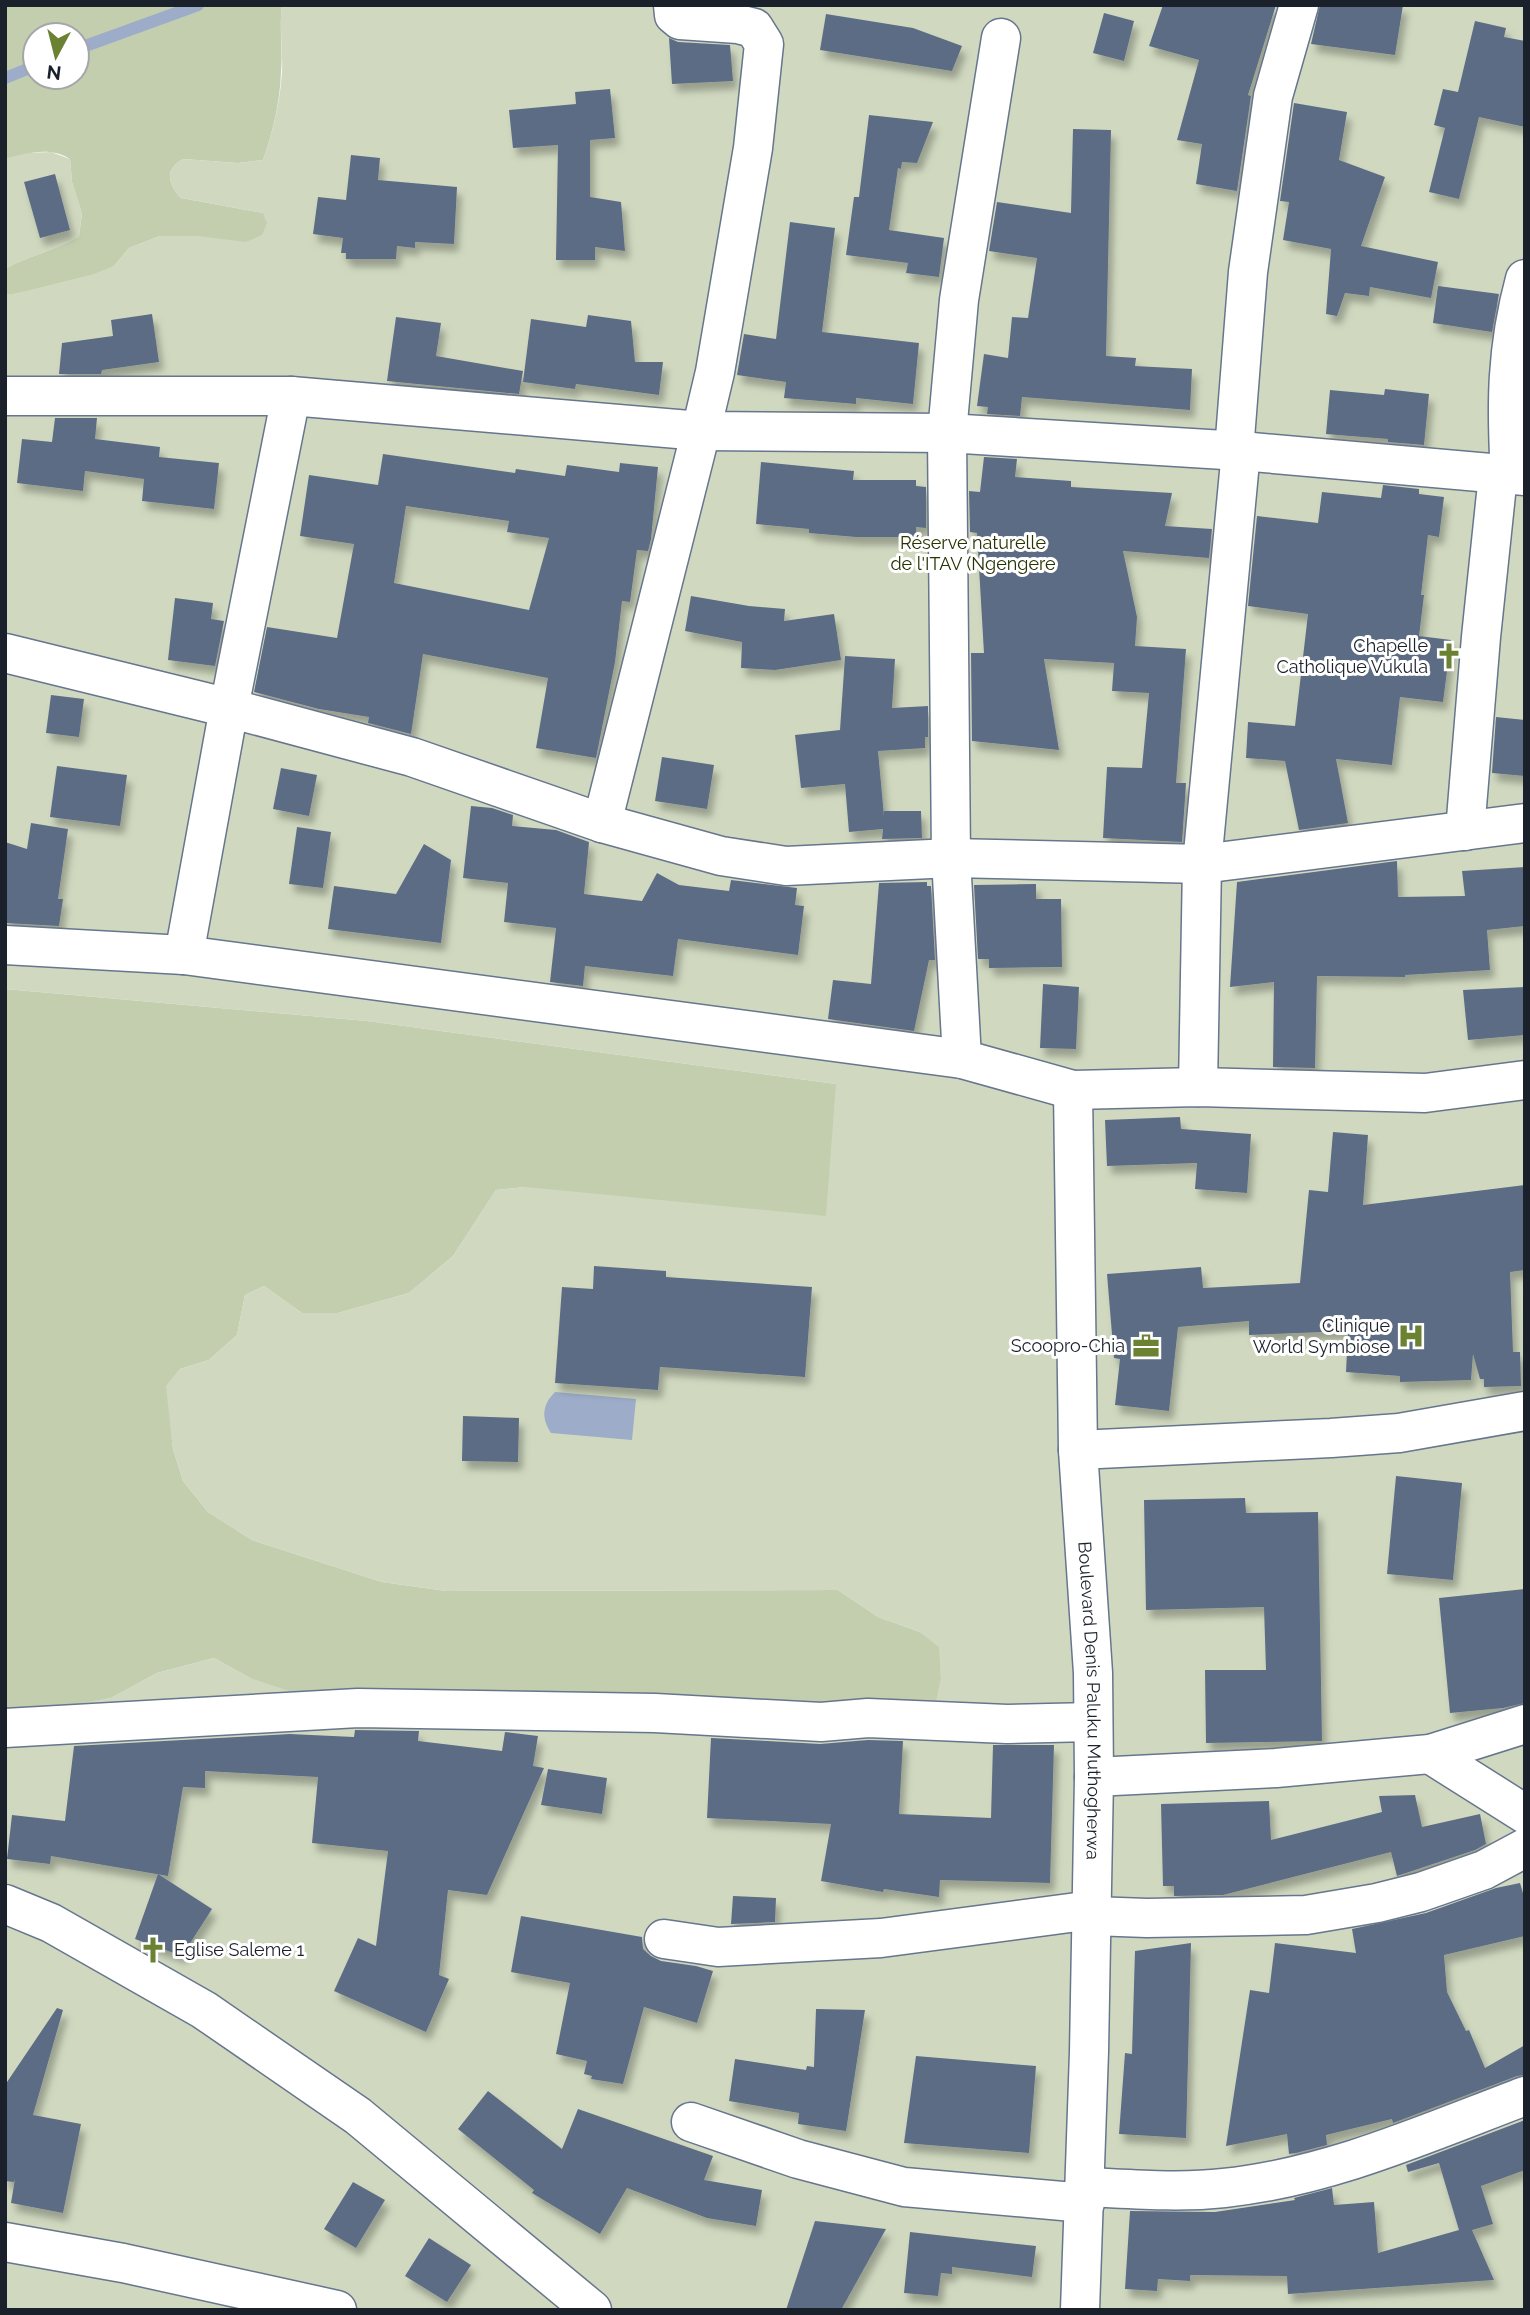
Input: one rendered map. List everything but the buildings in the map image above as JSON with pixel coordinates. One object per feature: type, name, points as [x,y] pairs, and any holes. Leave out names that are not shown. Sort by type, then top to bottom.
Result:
[{"type":"street","points":[[601,823],[715,372],[753,148],[764,44],[754,28],[738,24],[680,20],[674,15],[673,5]]},
{"type":"street","points":[[1198,1087],[1202,864],[1238,451],[1248,272],[1273,96],[1299,5]]},
{"type":"street","points":[[962,1059],[951,858],[947,433],[959,300],[1001,38]]},
{"type":"street","points":[[1465,831],[1481,637],[1511,476],[1506,414],[1508,361],[1515,314],[1525,279]]},
{"type":"street","points":[[5,396],[291,396],[701,431],[947,433],[1238,451],[1511,476]]},
{"type":"street","points":[[184,955],[229,708],[291,396]]},
{"type":"street","points":[[5,653],[229,708],[412,758],[601,823],[721,856],[786,866],[951,858],[1202,864],[1525,823]]},
{"type":"street","points":[[5,945],[184,955],[962,1059],[1073,1090],[1198,1087],[1425,1093],[1525,1080]]},
{"type":"street","name":"Boulevard Denis Paluku Muthogherwa","points":[[1073,1090],[1077,1450],[1093,1673],[1094,1777],[1080,2310]]},
{"type":"street","points":[[1077,1450],[1399,1433],[1525,1411]]},
{"type":"street","points":[[5,1728],[358,1708],[655,1713],[821,1721],[868,1717],[1007,1724],[1093,1722]]},
{"type":"street","points":[[1094,1777],[1276,1768],[1430,1754],[1525,1724]]},
{"type":"street","points":[[1430,1754],[1525,1814]]},
{"type":"street","points":[[664,1939],[718,1947],[881,1938],[1092,1913],[1147,1918],[1306,1914],[1377,1903],[1421,1892],[1484,1870],[1525,1848]]},
{"type":"street","points":[[5,1904],[51,1923],[204,2010],[358,2116],[592,2310]]},
{"type":"street","points":[[691,2122],[798,2159],[904,2187],[1085,2195],[1226,2188],[1316,2172],[1525,2096]]},
{"type":"street","points":[[5,2242],[123,2263],[337,2310]]},
{"type":"green space","points":[[5,5],[282,5],[279,95],[263,160],[238,163],[183,159],[173,167],[170,177],[173,188],[181,198],[263,213],[267,223],[262,235],[246,242],[197,236],[160,236],[129,248],[114,266],[94,274],[10,295],[5,293],[5,269],[79,236],[82,214],[72,182],[70,159],[55,153],[30,153],[5,159]]},
{"type":"green space","name":"Réserve naturelle de l'ITAV (Ngengere","points":[[282,5],[1525,5],[1525,2310],[5,2310],[5,1714],[111,1698],[157,1673],[214,1658],[250,1678],[941,1678],[938,1647],[920,1632],[878,1617],[838,1590],[446,1591],[382,1582],[252,1540],[208,1512],[183,1481],[173,1449],[165,1386],[180,1369],[209,1360],[237,1335],[245,1295],[264,1286],[302,1313],[338,1313],[409,1293],[453,1256],[496,1190],[525,1187],[836,1084],[367,1021],[5,989],[5,293],[10,295],[114,266],[129,248],[160,236],[197,236],[263,213],[181,198],[173,188],[170,177],[173,167],[183,159],[238,163],[263,160],[276,117],[281,83]]},
{"type":"green space","points":[[51,152],[70,159],[72,182],[82,214],[79,236],[5,269],[5,159],[25,153]]},
{"type":"green space","points":[[5,989],[367,1021],[836,1084],[826,1216],[525,1187],[496,1190],[453,1256],[409,1293],[338,1313],[302,1313],[264,1286],[245,1295],[237,1335],[209,1360],[180,1369],[166,1386],[173,1449],[183,1481],[208,1512],[252,1540],[382,1582],[446,1591],[838,1590],[878,1617],[920,1632],[939,1647],[941,1678],[935,1706],[304,1696],[250,1678],[214,1658],[157,1673],[111,1698],[5,1714]]},
{"type":"water","points":[[555,1392],[636,1399],[632,1440],[551,1433],[544,1412],[547,1402]]},
{"type":"waterway","points":[[91,44],[198,5]]},
{"type":"waterway","points":[[5,78],[21,72]]},
{"type":"place","name":"Chapelle Catholique Vukula","points":[[1449,656]]},
{"type":"place","name":"Clinique World Symbiose","points":[[1411,1336]]},
{"type":"place","name":"Scoopro-Chia","points":[[1146,1346]]},
{"type":"place","name":"Eglise Saleme 1","points":[[153,1950]]}]
